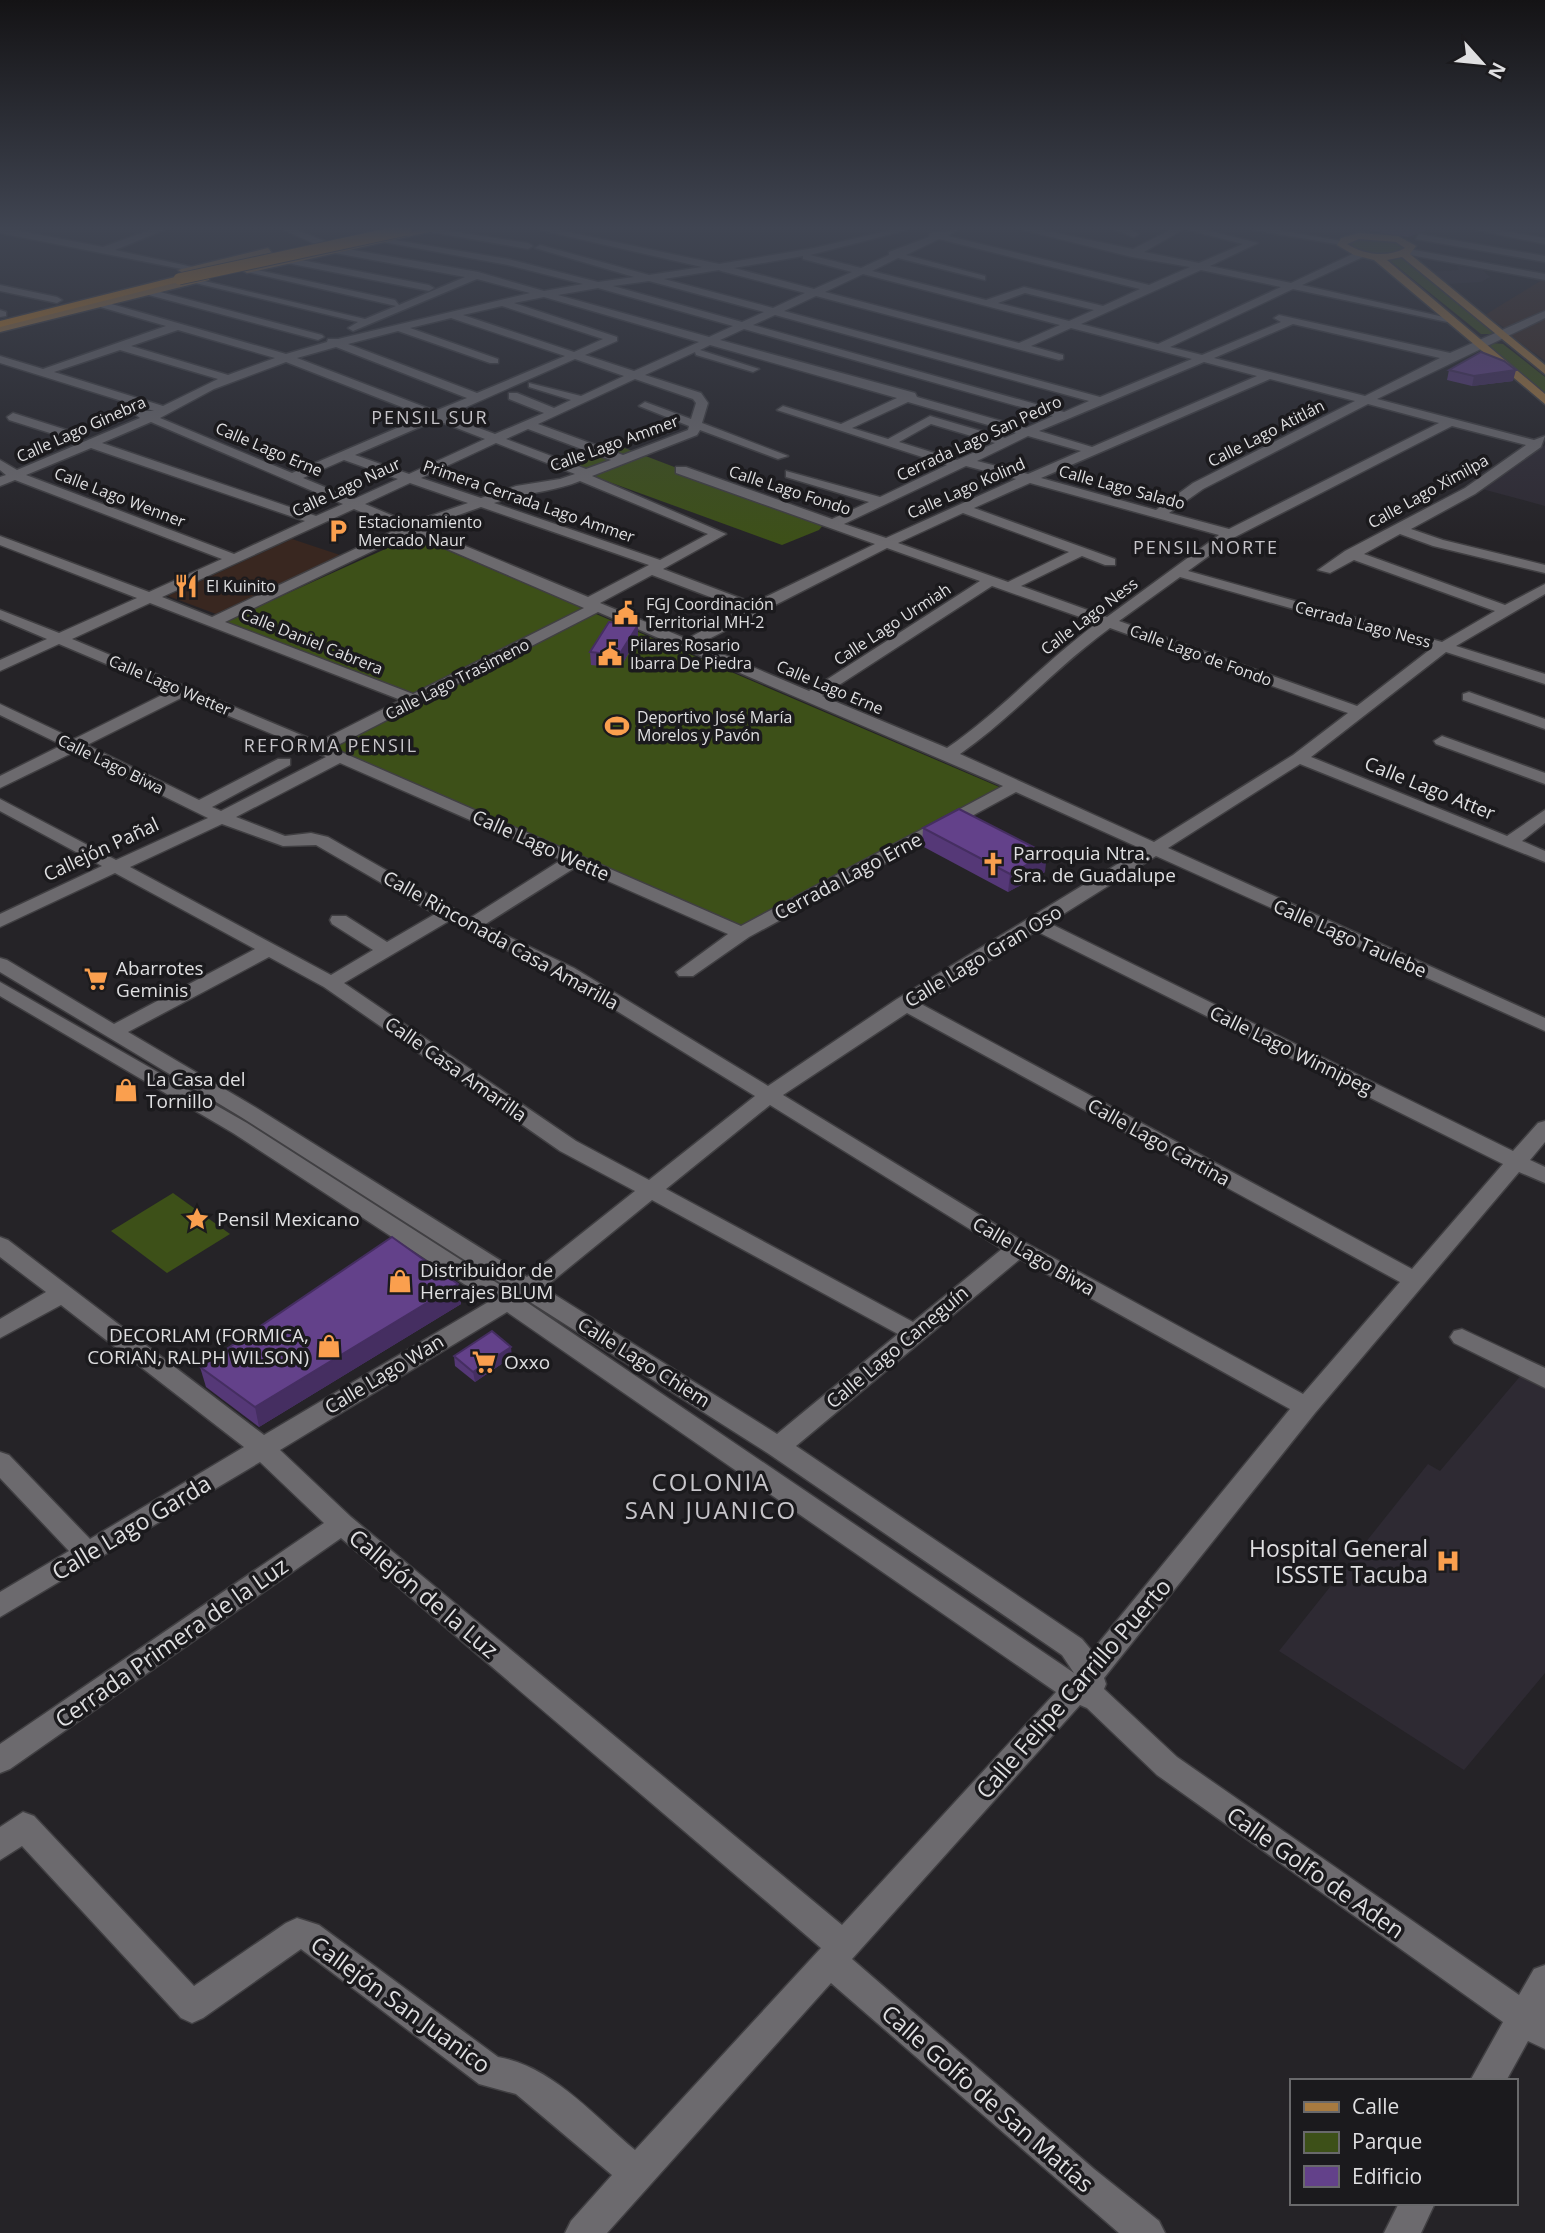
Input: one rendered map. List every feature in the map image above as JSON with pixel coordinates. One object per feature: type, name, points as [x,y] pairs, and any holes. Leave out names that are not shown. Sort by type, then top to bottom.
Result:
[{"type":"main road","points":[[1468,334],[1545,400]]},
{"type":"main road","points":[[1500,336],[1545,371]]},
{"type":"street","points":[[44,372],[154,334]]},
{"type":"street","points":[[198,334],[277,358],[494,438],[584,475]]},
{"type":"street","points":[[308,334],[478,398]]},
{"type":"street","points":[[326,339],[334,334]]},
{"type":"street","points":[[326,339],[337,334]]},
{"type":"street","points":[[326,339],[357,334]]},
{"type":"street","points":[[417,334],[494,360]]},
{"type":"street","points":[[512,334],[634,374]]},
{"type":"street","points":[[291,478],[613,339],[598,334]]},
{"type":"street","points":[[684,334],[1094,450]]},
{"type":"street","name":"Calle Lago Naur","points":[[0,666],[722,334]]},
{"type":"street","points":[[775,334],[1065,416]]},
{"type":"street","points":[[861,334],[1101,401]]},
{"type":"street","points":[[973,334],[1059,357]]},
{"type":"street","points":[[842,428],[1049,334]]},
{"type":"street","points":[[1108,334],[1448,423],[1541,441]]},
{"type":"street","points":[[1160,347],[1189,334]]},
{"type":"street","name":"Cerrada Lago San Pedro","points":[[835,523],[1028,431],[1260,334]]},
{"type":"street","points":[[1349,334],[1451,358]]},
{"type":"street","name":"Calle Lago Atitlán","points":[[1157,515],[1198,486],[1479,344],[1504,334]]},
{"type":"street","name":"Calle Lago Ginebra","points":[[6,469],[91,444],[157,411],[326,339]]},
{"type":"street","points":[[120,346],[229,379]]},
{"type":"street","points":[[688,349],[752,369]]},
{"type":"street","name":"Calle Lago Erne","points":[[0,359],[157,411],[291,478],[947,755],[1155,851]]},
{"type":"street","name":"Calle Lago Ammer","points":[[215,621],[411,527],[526,487],[556,484],[584,475],[682,439],[693,432],[701,399],[634,374]]},
{"type":"street","name":"Calle Lago Kolind","points":[[685,646],[754,608],[888,542],[1267,376]]},
{"type":"street","points":[[533,385],[579,399]]},
{"type":"street","points":[[513,396],[553,412]]},
{"type":"street","points":[[645,406],[782,456]]},
{"type":"street","name":"Calle Lago Salado","points":[[783,410],[887,443],[1230,534]]},
{"type":"street","name":"Calle Lago Ginebra","points":[[0,482],[6,469],[157,411]]},
{"type":"street","points":[[13,417],[69,435]]},
{"type":"street","points":[[887,443],[930,420],[1006,442]]},
{"type":"street","name":"Calle Lago Ness","points":[[947,755],[988,727],[1062,656],[1107,621],[1180,573],[1230,534],[1448,423]]},
{"type":"street","points":[[526,424],[624,460]]},
{"type":"street","name":"Calle Lago Ximilpa","points":[[1325,570],[1470,491],[1541,441]]},
{"type":"street","points":[[91,444],[315,520]]},
{"type":"street","name":"Primera Cerrada Lago Ammer","points":[[345,456],[657,567],[754,608]]},
{"type":"street","name":"Calle Lago Wenner","points":[[6,469],[232,558]]},
{"type":"street","name":"Calle Lago Fondo","points":[[681,470],[888,542]]},
{"type":"street","points":[[791,474],[880,501]]},
{"type":"street","name":"Calle Lago Trasimeno","points":[[319,748],[591,606],[719,534],[584,475]]},
{"type":"street","points":[[962,509],[1110,562]]},
{"type":"street","points":[[1398,529],[1438,543],[1545,569]]},
{"type":"street","name":"Calle Daniel Cabrera","points":[[0,540],[415,700]]},
{"type":"street","name":"Calle Lago de Fondo","points":[[888,542],[1357,710]]},
{"type":"street","points":[[1011,586],[1080,552]]},
{"type":"street","points":[[1350,554],[1505,610]]},
{"type":"street","name":"Cerrada Lago Ness","points":[[1180,573],[1444,646],[1545,679]]},
{"type":"street","name":"Calle Lago Urmiah","points":[[810,697],[993,579]]},
{"type":"street","name":"Calle Lago Gran Oso","points":[[516,1294],[768,1096],[904,1003],[1155,851],[1299,758],[1357,710],[1444,646],[1545,588]]},
{"type":"street","name":"Calle Lago Wetter","points":[[0,614],[340,757]]},
{"type":"street","points":[[0,783],[184,690]]},
{"type":"street","points":[[1469,697],[1545,724]]},
{"type":"street","name":"Calle Lago Biwa","points":[[0,709],[222,818]]},
{"type":"street","points":[[1442,741],[1545,779]]},
{"type":"street","points":[[222,818],[340,757]]},
{"type":"street","name":"Calle Lago Wette","points":[[340,757],[742,933]]},
{"type":"street","name":"Calle Lago Atter","points":[[1299,758],[1545,857]]},
{"type":"street","points":[[199,807],[284,762]]},
{"type":"street","name":"Cerrada Lago Erne","points":[[686,972],[742,933],[1015,786]]},
{"type":"street","name":"Calle Casa Amarilla","points":[[0,804],[331,983],[568,1146],[648,1192],[914,1332]]},
{"type":"street","points":[[1509,843],[1545,815]]},
{"type":"street","name":"Callejón Pañal","points":[[0,921],[113,865],[222,818]]},
{"type":"street","name":"Calle Rinconada Casa Amarilla","points":[[222,818],[283,841],[311,838],[322,841],[448,914],[567,972],[768,1096]]},
{"type":"street","name":"Calle Lago Taulebe","points":[[1155,851],[1545,1025]]},
{"type":"street","points":[[471,925],[576,859]]},
{"type":"street","points":[[331,983],[448,914]]},
{"type":"street","points":[[339,920],[386,950]]},
{"type":"street","name":"Calle Lago Winnipeg","points":[[1037,924],[1545,1176]]},
{"type":"street","points":[[115,1031],[270,949]]},
{"type":"street","name":"Calle Lago Chiem","points":[[0,964],[115,1031],[516,1294],[1087,1688]]},
{"type":"street","name":"Calle Lago Chiem","points":[[0,988],[778,1447],[1072,1647],[1087,1688]]},
{"type":"street","name":"Calle Lago Cartina","points":[[904,1003],[1414,1280]]},
{"type":"street","name":"Calle Lago Biwa","points":[[768,1096],[1018,1248],[1306,1407]]},
{"type":"street","name":"Calle Felipe Carrillo Puerto","points":[[583,2233],[1087,1688],[1306,1407],[1545,1128]]},
{"type":"street","name":"Callejón de la Luz","points":[[0,1245],[261,1447],[342,1524],[838,1955]]},
{"type":"street","name":"Calle Lago Caneguín","points":[[778,1447],[1018,1248]]},
{"type":"street","points":[[0,1330],[63,1293]]},
{"type":"street","name":"Calle Lago Wan","points":[[261,1447],[516,1294]]},
{"type":"street","points":[[1462,1337],[1545,1379]]},
{"type":"street","name":"Calle Lago Garda","points":[[0,1606],[261,1447]]},
{"type":"street","points":[[0,1462],[88,1554]]},
{"type":"street","name":"Cerrada Primera de la Luz","points":[[0,1760],[342,1524]]},
{"type":"street","name":"Calle Golfo de Aden","points":[[1087,1688],[1167,1766],[1534,2026]]},
{"type":"street","name":"Callejón San Juanico","points":[[12,1836],[192,2007],[301,1932],[491,2072],[520,2077],[528,2082],[637,2174]]},
{"type":"street","name":"Calle Golfo de San Matías","points":[[838,1955],[1083,2181],[1147,2233]]},
{"type":"street","points":[[1489,2079],[1534,2026],[1545,1980]]},
{"type":"street","points":[[1402,2233],[1417,2205]]},
{"type":"shaded area","points":[[1509,334],[1545,334],[1544,360]]},
{"type":"shaded area","points":[[1545,445],[1545,506],[1482,489]]},
{"type":"shaded area","points":[[292,539],[340,555],[216,614],[168,596]]},
{"type":"shaded area","name":"Hospital General ISSSTE Tacuba","points":[[1522,1374],[1545,1385],[1545,1673],[1464,1770],[1279,1651],[1428,1464],[1440,1471]]},
{"type":"green space","points":[[1491,343],[1503,344],[1545,377],[1545,394],[1487,346]]},
{"type":"green space","points":[[622,447],[824,524],[819,530],[782,545],[568,467]]},
{"type":"green space","name":"Deportivo José María Morelos y Pavón","points":[[414,536],[1004,789],[744,931],[330,750],[425,701],[224,622]]},
{"type":"green space","points":[[173,1193],[230,1234],[167,1273],[111,1231]]},
{"type":"building","points":[[1481,352],[1504,361],[1516,370],[1474,376],[1449,370]]},
{"type":"building","points":[[609,622],[638,625],[619,655],[590,652]]},
{"type":"building","points":[[959,809],[1047,854],[1010,874],[923,828]]},
{"type":"building","name":"DECORLAM (FORMICA, CORIAN, RALPH WILSON)","points":[[392,1237],[458,1284],[255,1407],[200,1367]]},
{"type":"building","points":[[492,1331],[511,1347],[473,1372],[454,1356]]},
{"type":"place","name":"Estacionamiento Mercado Naur","points":[[338,531]]},
{"type":"place","name":"El Kuinito","points":[[186,586]]},
{"type":"place","name":"FGJ Coordinación Territorial MH-2","points":[[626,613]]},
{"type":"place","name":"Pilares Rosario Ibarra De Piedra","points":[[610,654]]},
{"type":"place","name":"Deportivo José María Morelos y Pavón","points":[[617,726]]},
{"type":"place","name":"Parroquia Ntra. Sra. de Guadalupe","points":[[993,864]]},
{"type":"place","name":"Abarrotes Geminis","points":[[96,979]]},
{"type":"place","name":"La Casa del Tornillo","points":[[126,1090]]},
{"type":"place","name":"Pensil Mexicano","points":[[197,1219]]},
{"type":"place","name":"Distribuidor de Herrajes BLUM","points":[[400,1281]]},
{"type":"place","name":"DECORLAM (FORMICA, CORIAN, RALPH WILSON)","points":[[329,1346]]},
{"type":"place","name":"Oxxo","points":[[484,1362]]},
{"type":"place","name":"Hospital General ISSSTE Tacuba","points":[[1448,1561]]},
{"type":"district","name":"PENSIL SUR","points":[[430,417]]},
{"type":"district","name":"PENSIL NORTE","points":[[1206,547]]},
{"type":"district","name":"REFORMA PENSIL","points":[[331,745]]},
{"type":"district","name":"COLONIA SAN JUANICO","points":[[711,1495]]}]
